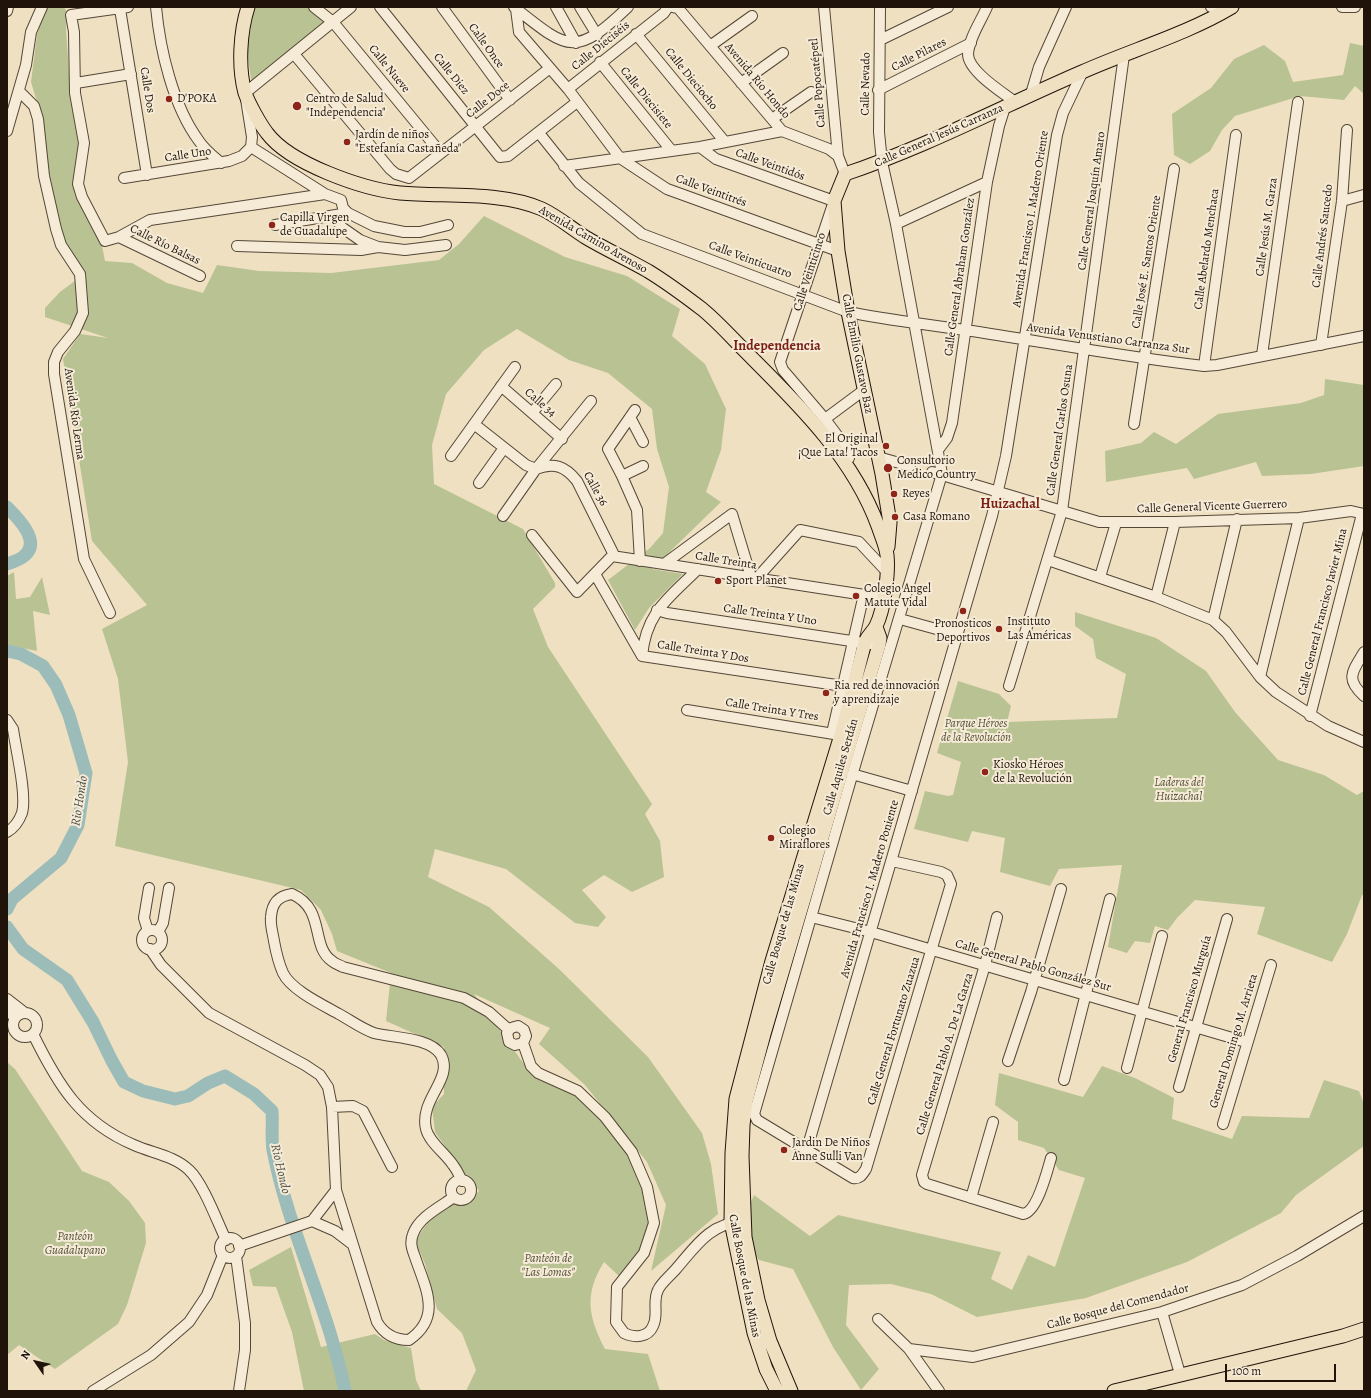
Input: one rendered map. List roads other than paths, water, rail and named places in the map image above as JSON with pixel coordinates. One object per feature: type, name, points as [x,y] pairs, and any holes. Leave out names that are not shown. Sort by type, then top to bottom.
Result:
[{"type":"main road","name":"Avenida Camino Arenoso","points":[[248,7],[243,24],[241,43],[245,93],[268,134],[280,145],[308,163],[339,177],[368,187],[399,193],[518,201],[543,210],[587,238],[649,272],[704,311],[776,382],[812,421],[845,464],[861,489],[874,517],[887,553],[888,574],[884,598],[876,626]]},
{"type":"main road","name":"Calle General Jesús Carranza","points":[[845,174],[882,162],[1083,71],[1124,55],[1228,9]]},
{"type":"main road","name":"Calle Veinticinco","points":[[834,201],[845,174]]},
{"type":"main road","name":"Calle Emilio Gustavo Baz","points":[[834,201],[838,251],[848,312],[890,523],[887,553]]},
{"type":"main road","name":"Calle Bosque de las Minas","points":[[777,1391],[766,1369],[754,1333],[737,1221],[744,1197],[742,1156],[746,1101],[854,689],[859,642],[876,626],[880,638],[879,645],[854,689]]},
{"type":"main road","name":"Calle Bosque de las Minas","points":[[737,1221],[770,1341],[791,1391]]},
{"type":"main road","points":[[1114,1391],[1343,1336],[1364,1329]]},
{"type":"street","points":[[7,11],[8,7]]},
{"type":"street","points":[[7,131],[19,91],[31,32],[42,7]]},
{"type":"street","points":[[156,7],[163,59],[179,105],[198,140],[221,163]]},
{"type":"street","name":"Calle Nueve","points":[[314,7],[334,22],[440,152]]},
{"type":"street","points":[[351,7],[245,93],[252,137],[251,147],[325,194],[341,200],[344,214],[340,226],[360,240],[378,247],[405,250],[446,245]]},
{"type":"street","name":"Calle Diez","points":[[380,7],[502,158],[508,156],[539,133]]},
{"type":"street","name":"Calle Once","points":[[442,7],[510,100]]},
{"type":"street","points":[[556,7],[576,43]]},
{"type":"street","points":[[580,7],[597,35]]},
{"type":"street","points":[[515,8],[548,33],[563,41],[576,43],[584,42],[597,35],[628,7]]},
{"type":"street","name":"Calle Dieciséis","points":[[568,89],[600,62],[664,13],[668,7]]},
{"type":"street","name":"Avenida Río Hondo","points":[[673,7],[678,8],[782,131],[818,143],[838,156]]},
{"type":"street","name":"Calle Popocatépetl","points":[[824,7],[838,156]]},
{"type":"street","name":"Calle Nevado","points":[[880,7],[878,90],[879,132],[882,162],[896,224],[938,450],[937,473]]},
{"type":"street","points":[[880,40],[948,7]]},
{"type":"street","points":[[987,7],[971,43],[968,52],[969,60],[974,68],[1010,104]]},
{"type":"street","points":[[1032,94],[1039,67],[1066,7]]},
{"type":"street","points":[[1211,7],[1228,9]]},
{"type":"street","points":[[124,8],[71,15],[74,32],[80,40],[80,82],[75,93],[84,143],[78,184],[82,197],[105,241],[120,237],[150,220],[325,194]]},
{"type":"street","name":"Calle Dos","points":[[124,8],[131,74],[147,175]]},
{"type":"street","name":"Calle Veintitrés","points":[[515,8],[519,32],[568,89],[620,158],[666,189],[838,251]]},
{"type":"street","points":[[710,46],[752,16]]},
{"type":"street","name":"Calle Dieciocho","points":[[636,34],[725,142]]},
{"type":"street","name":"Calle Pilares","points":[[878,90],[971,43]]},
{"type":"street","points":[[741,83],[783,53]]},
{"type":"street","name":"Calle Doce","points":[[294,54],[390,169],[408,178],[550,68]]},
{"type":"street","name":"Calle General Joaquín Amaro","points":[[1084,350],[1124,55]]},
{"type":"street","name":"Calle Diecisiete","points":[[600,62],[671,150]]},
{"type":"street","name":"Avenida Francisco I. Madero Oriente","points":[[998,493],[1006,456],[1057,135],[1063,113],[1083,71]]},
{"type":"street","points":[[80,82],[131,74]]},
{"type":"street","points":[[7,107],[19,91]]},
{"type":"street","name":"Avenida Río Lerma","points":[[19,91],[34,106],[38,120],[44,176],[56,229],[61,246],[80,274],[83,313],[75,331],[58,352],[54,362],[54,374],[84,559],[110,613]]},
{"type":"street","points":[[772,119],[811,92]]},
{"type":"street","points":[[539,133],[577,102]]},
{"type":"street","name":"Calle Jesús M. Garza","points":[[1262,355],[1298,102]]},
{"type":"street","name":"Calle General Abraham González","points":[[938,450],[947,438],[952,423],[987,182],[999,126],[1010,104]]},
{"type":"street","name":"Calle Andrés Saucedo","points":[[1321,345],[1342,201],[1347,130]]},
{"type":"street","points":[[564,166],[725,142],[782,131]]},
{"type":"street","name":"Calle Veinticuatro","points":[[539,133],[579,183],[642,234],[848,312]]},
{"type":"street","name":"Calle Abelardo Menchaca","points":[[1204,366],[1236,135]]},
{"type":"street","name":"Calle Veintidós","points":[[700,146],[716,159],[834,201]]},
{"type":"street","name":"Calle Uno","points":[[124,178],[221,163],[242,156],[251,147]]},
{"type":"street","points":[[838,156],[845,174]]},
{"type":"street","name":"Calle José E. Santos Oriente","points":[[1134,424],[1174,169]]},
{"type":"street","points":[[896,224],[987,182]]},
{"type":"street","points":[[1342,201],[1364,195]]},
{"type":"street","name":"Calle Veinticinco","points":[[825,419],[783,370],[780,362],[834,201]]},
{"type":"street","points":[[275,225],[344,214],[374,226],[404,232],[420,232],[448,225]]},
{"type":"street","name":"Calle Río Balsas","points":[[120,237],[200,276]]},
{"type":"street","points":[[237,246],[361,250],[378,247]]},
{"type":"street","name":"Avenida Venustiano Carranza Sur","points":[[848,312],[1145,360],[1204,366],[1217,365],[1364,336]]},
{"type":"street","name":"Calle General Carlos Osuna","points":[[1009,686],[1062,511],[1084,350]]},
{"type":"street","points":[[451,456],[515,367]]},
{"type":"street","points":[[532,413],[556,384]]},
{"type":"street","name":"Calle 34","points":[[501,386],[562,439]]},
{"type":"street","points":[[845,464],[849,458],[849,451],[825,419],[864,390]]},
{"type":"street","points":[[503,516],[536,469],[562,439],[591,401]]},
{"type":"street","points":[[640,561],[637,510],[622,476],[608,451],[608,447],[633,414],[643,442]]},
{"type":"street","points":[[474,424],[504,448],[536,469]]},
{"type":"street","points":[[479,483],[504,448]]},
{"type":"street","points":[[878,457],[910,466]]},
{"type":"street","name":"Calle 36","points":[[536,469],[545,465],[562,466],[577,481],[613,553],[612,556]]},
{"type":"street","points":[[622,476],[643,466]]},
{"type":"street","name":"Calle General Vicente Guerrero","points":[[937,473],[998,493],[1099,522],[1175,522],[1299,518],[1351,511],[1363,515]]},
{"type":"street","name":"Calle Aquiles Serdán","points":[[807,1149],[757,1120],[754,1114],[852,774],[900,619],[937,473]]},
{"type":"street","name":"Avenida Francisco I. Madero Poniente","points":[[807,1149],[872,932],[998,493]]},
{"type":"street","points":[[664,564],[732,514],[754,578],[800,530],[859,542],[888,574]]},
{"type":"street","name":"Calle General Francisco Javier Mina","points":[[1310,716],[1363,515]]},
{"type":"street","points":[[1260,677],[1299,518]]},
{"type":"street","points":[[1213,620],[1237,519]]},
{"type":"street","points":[[1156,597],[1175,522]]},
{"type":"street","points":[[1100,577],[1116,523]]},
{"type":"street","points":[[532,535],[577,592],[612,556]]},
{"type":"street","name":"Calle Treinta","points":[[612,556],[884,598]]},
{"type":"street","points":[[1048,560],[1156,597],[1213,620],[1226,632],[1260,677],[1276,692],[1310,716],[1363,742]]},
{"type":"street","name":"Calle Treinta Y Dos","points":[[698,569],[656,610],[643,639],[642,656],[854,689]]},
{"type":"street","points":[[595,574],[642,656]]},
{"type":"street","points":[[859,642],[864,594]]},
{"type":"street","name":"Calle Treinta Y Uno","points":[[656,610],[667,613],[879,645]]},
{"type":"street","points":[[900,619],[958,635]]},
{"type":"street","points":[[1364,652],[1352,675],[1352,682],[1364,696]]},
{"type":"street","points":[[842,735],[854,689]]},
{"type":"street","name":"Calle Treinta Y Tres","points":[[687,710],[842,735]]},
{"type":"street","points":[[7,720],[13,729],[23,800],[22,812],[18,822],[7,832]]},
{"type":"street","points":[[852,774],[912,791]]},
{"type":"street","name":"Calle General Fortunato Zuazua","points":[[807,1149],[853,1178],[858,1178],[866,1169],[952,884],[947,875],[941,872],[892,861]]},
{"type":"street","points":[[149,888],[144,918],[153,931],[162,937],[161,944],[157,948],[150,949]]},
{"type":"street","points":[[169,888],[163,923],[144,936],[143,943],[150,949],[161,965],[209,1013],[305,1064],[320,1075],[328,1087],[332,1107],[336,1190],[373,1309],[381,1329],[394,1338],[408,1340],[423,1328],[428,1318],[430,1308],[423,1279],[411,1247],[413,1232],[430,1214],[454,1197]]},
{"type":"street","points":[[1008,1061],[1035,979],[1061,889]]},
{"type":"street","points":[[454,1197],[461,1200],[469,1196],[471,1193],[469,1185],[462,1181],[454,1166],[426,1130],[426,1107],[443,1077],[444,1067],[441,1055],[431,1046],[414,1040],[372,1032],[295,986],[284,974],[276,951],[271,920],[271,910],[279,897],[292,894],[307,903],[312,912],[324,952],[331,961],[343,967],[464,998],[489,1012],[509,1030],[514,1026],[522,1027],[526,1033],[526,1040],[523,1043],[531,1066],[538,1073],[578,1091],[605,1117],[632,1152],[647,1187],[654,1223],[644,1253],[617,1287],[616,1322],[624,1334],[638,1337],[644,1335],[653,1327],[656,1316],[654,1305],[658,1290],[706,1235],[737,1221]]},
{"type":"street","points":[[1064,1080],[1087,995],[1110,899]]},
{"type":"street","name":"Calle General Pablo González Sur","points":[[811,917],[872,932],[1246,1042]]},
{"type":"street","name":"Calle General Pablo A. De La Garza","points":[[971,1198],[927,1184],[924,1182],[922,1174],[985,965],[997,917]]},
{"type":"street","name":"General Francisco Murguía","points":[[1179,1087],[1227,919]]},
{"type":"street","points":[[1126,1068],[1162,936]]},
{"type":"street","name":"General Domingo M. Arrieta","points":[[1223,1124],[1246,1042],[1271,965]]},
{"type":"street","points":[[7,999],[25,1012],[32,1015],[37,1020],[37,1028],[33,1034],[26,1037],[18,1035],[13,1025],[15,1018],[25,1012]]},
{"type":"street","points":[[7,1010],[15,1018]]},
{"type":"street","points":[[33,1034],[50,1069],[66,1095],[94,1123],[111,1135],[173,1159],[189,1170],[199,1183],[226,1240]]},
{"type":"street","points":[[332,1107],[353,1106],[363,1111],[392,1167]]},
{"type":"street","points":[[993,1122],[971,1198],[1023,1214],[1027,1213],[1034,1206],[1051,1158]]},
{"type":"street","points":[[454,1197],[452,1187],[455,1183],[462,1181]]},
{"type":"street","points":[[223,1255],[230,1258],[240,1248],[309,1222],[336,1190]]},
{"type":"street","name":"Calle Bosque del Comendador","points":[[909,1349],[973,1357],[1162,1312],[1242,1285],[1297,1256],[1364,1216]]},
{"type":"street","points":[[309,1222],[335,1231],[352,1244]]},
{"type":"street","points":[[92,1391],[150,1355],[189,1322],[207,1295],[223,1255],[220,1247],[226,1240],[232,1239],[240,1248],[245,1323],[245,1350],[239,1391]]},
{"type":"street","points":[[1162,1312],[1180,1374]]},
{"type":"street","points":[[878,1319],[909,1349],[939,1391]]},
{"type":"waterway","name":"Rio Hondo","points":[[7,507],[17,517],[26,530],[30,544],[29,550],[24,556],[7,564]]},
{"type":"waterway","name":"Rio Hondo","points":[[7,651],[21,654],[43,666],[56,685],[69,715],[86,773],[78,825],[61,858],[12,899],[7,909]]},
{"type":"waterway","name":"Rio Hondo","points":[[7,927],[23,949],[67,980],[93,1022],[124,1082],[143,1091],[175,1099],[188,1096],[208,1083],[225,1076],[254,1094],[272,1111],[272,1145],[280,1181],[329,1330],[345,1391]]},
{"type":"place","name":"D'POKA","points":[[169,99]]},
{"type":"place","name":"Centro de Salud \"Independencia\"","points":[[297,106]]},
{"type":"place","name":"Jardín de niños \"Estefanía Castañeda\"","points":[[347,142]]},
{"type":"place","name":"Capilla Virgen de Guadalupe","points":[[272,225]]},
{"type":"place","name":"El Original ¡Que Lata! Tacos","points":[[886,446]]},
{"type":"place","name":"Consultorio Medico Country","points":[[888,468]]},
{"type":"place","name":"Reyes","points":[[894,494]]},
{"type":"place","name":"Casa Romano","points":[[895,517]]},
{"type":"place","name":"Sport Planet","points":[[718,581]]},
{"type":"place","name":"Colegio Angel Matute Vidal","points":[[856,596]]},
{"type":"place","name":"Pronosticos Deportivos","points":[[963,611]]},
{"type":"place","name":"Instituto Las Américas","points":[[999,629]]},
{"type":"place","name":"Ria red de innovación y aprendizaje","points":[[826,693]]},
{"type":"place","name":"Kiosko Héroes de la Revolución","points":[[985,772]]},
{"type":"place","name":"Colegio Miraflores","points":[[771,838]]},
{"type":"place","name":"Jardin De Niños Anne Sulli Van","points":[[784,1150]]},
{"type":"district","name":"Independencia","points":[[777,347]]},
{"type":"district","name":"Huizachal","points":[[1010,505]]},
{"type":"park label","name":"Parque Héroes de la Revolución","points":[[976,731]]},
{"type":"park label","name":"Laderas del Huizachal","points":[[1179,790]]},
{"type":"park label","name":"Panteón Guadalupano","points":[[75,1244]]},
{"type":"park label","name":"Panteón de \"Las Lomas\"","points":[[548,1266]]}]
